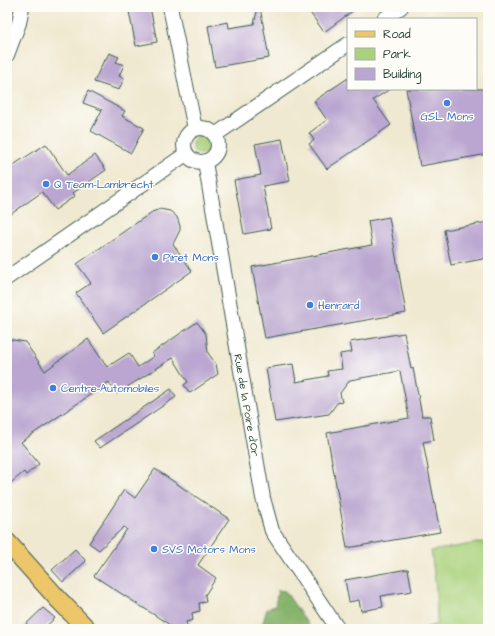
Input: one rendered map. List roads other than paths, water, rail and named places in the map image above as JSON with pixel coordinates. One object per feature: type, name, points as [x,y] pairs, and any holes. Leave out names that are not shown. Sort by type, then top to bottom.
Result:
[{"type":"main road","points":[[7,542],[58,599],[88,629]]},
{"type":"street","points":[[7,55],[22,7]]},
{"type":"street","points":[[170,7],[195,129]]},
{"type":"street","points":[[386,18],[402,7]]},
{"type":"street","points":[[215,135],[347,45]]},
{"type":"street","points":[[195,129],[206,129],[215,135],[217,140],[217,152],[210,160],[205,162],[194,162],[186,154],[184,150],[184,139],[190,131],[195,129]]},
{"type":"street","points":[[7,278],[186,154]]},
{"type":"street","name":"Rue de la Poire d'Or","points":[[205,162],[263,498],[272,531],[338,629]]},
{"type":"place","name":"GSL Mons","points":[[447,103]]},
{"type":"place","name":"Q Team-Lambrecht","points":[[46,184]]},
{"type":"place","name":"Piret Mons","points":[[155,257]]},
{"type":"place","name":"Henrard","points":[[310,305]]},
{"type":"place","name":"Centre-Automobiles","points":[[53,388]]},
{"type":"place","name":"SVS Motors Mons","points":[[154,549]]}]
